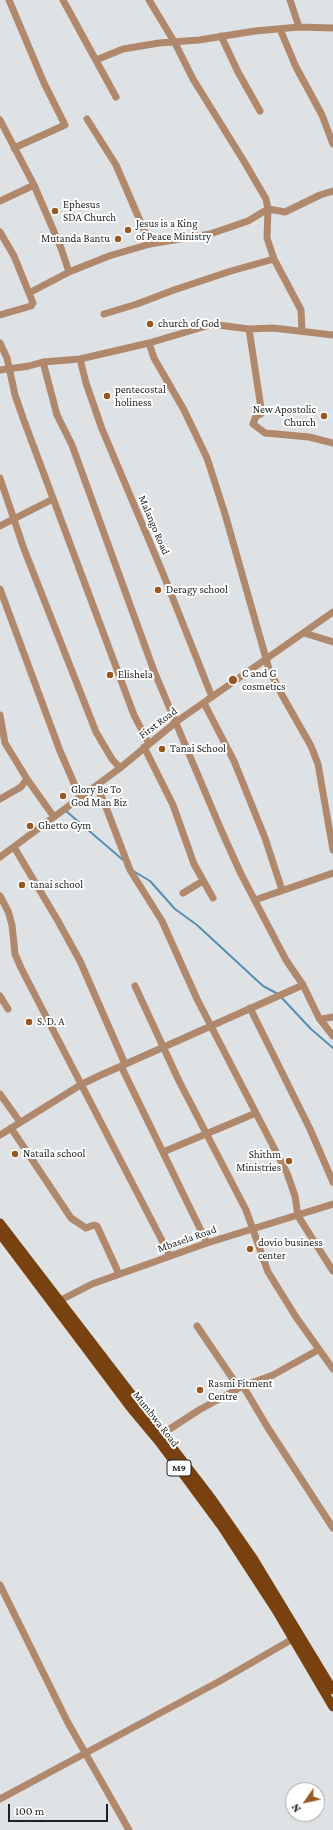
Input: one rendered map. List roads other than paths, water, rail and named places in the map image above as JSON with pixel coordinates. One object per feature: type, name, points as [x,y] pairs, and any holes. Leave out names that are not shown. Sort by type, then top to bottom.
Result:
[{"type":"main road","name":"Mumbwa Road","points":[[0,1222],[55,1302],[246,1562],[333,1690]]},
{"type":"main road","name":"Mumbwa Road","points":[[0,1234],[162,1434],[231,1525],[253,1558],[333,1706]]},
{"type":"street","points":[[9,0],[44,83],[65,125],[14,148]]},
{"type":"street","points":[[63,0],[116,98]]},
{"type":"street","points":[[149,0],[175,43],[193,79],[263,193],[268,204],[266,232],[274,259],[301,310],[302,331]]},
{"type":"street","points":[[290,0],[298,27]]},
{"type":"street","points":[[96,60],[123,49],[159,43],[175,43],[298,27],[333,28]]},
{"type":"street","points":[[280,29],[296,67],[322,115],[333,144]]},
{"type":"street","points":[[221,36],[238,72],[260,111]]},
{"type":"street","points":[[87,119],[116,165],[150,244]]},
{"type":"street","points":[[0,120],[34,185],[61,248],[69,272]]},
{"type":"street","points":[[0,200],[34,185]]},
{"type":"street","points":[[29,293],[69,272],[102,258],[150,244],[210,234],[248,221],[268,209],[285,212],[320,195],[333,192]]},
{"type":"street","points":[[0,232],[14,256],[33,303],[31,306],[0,315]]},
{"type":"street","points":[[104,314],[174,290],[274,259]]},
{"type":"street","points":[[0,370],[43,362],[80,359],[148,344],[210,325],[249,329],[273,328],[333,335]]},
{"type":"street","points":[[249,329],[260,408],[260,414],[256,416],[252,424],[265,433],[309,437],[333,443]]},
{"type":"street","points":[[0,343],[6,358],[23,418],[134,715],[173,805],[191,858],[213,898]]},
{"type":"street","points":[[148,344],[154,358],[184,410],[207,458],[225,514],[266,660],[282,695],[312,746],[318,764],[333,850]]},
{"type":"street","name":"Malango Road","points":[[80,359],[88,390],[102,429],[212,698]]},
{"type":"street","points":[[43,362],[57,415],[72,445],[138,628],[237,865],[289,966],[303,985],[317,1014],[333,1036]]},
{"type":"street","points":[[0,478],[55,630],[96,732],[112,759],[120,768]]},
{"type":"street","points":[[0,526],[53,499]]},
{"type":"street","points":[[0,589],[63,757],[80,797]]},
{"type":"street","name":"First Road","points":[[0,857],[120,768],[176,722],[333,612]]},
{"type":"street","points":[[304,633],[333,642]]},
{"type":"street","points":[[204,703],[234,761],[265,838],[282,890]]},
{"type":"street","points":[[0,715],[5,743],[27,779],[54,818]]},
{"type":"street","points":[[0,799],[21,787],[27,779]]},
{"type":"street","points":[[96,786],[104,802],[130,870],[162,921],[190,986],[293,1187],[298,1216],[333,1271]]},
{"type":"street","points":[[14,847],[66,936],[94,994],[123,1065],[207,1243]]},
{"type":"street","points":[[255,900],[333,873]]},
{"type":"street","points":[[183,894],[203,881]]},
{"type":"street","points":[[0,896],[8,911],[12,925],[18,960],[170,1256]]},
{"type":"street","points":[[0,1135],[82,1084],[303,985]]},
{"type":"street","points":[[135,986],[162,1047],[205,1134],[246,1210],[268,1272],[318,1350],[333,1369]]},
{"type":"street","points":[[0,996],[8,1009]]},
{"type":"street","points":[[250,1008],[310,1129],[333,1182]]},
{"type":"street","points":[[322,1020],[333,1017]]},
{"type":"street","points":[[0,1094],[20,1122]]},
{"type":"street","points":[[163,1152],[256,1113]]},
{"type":"street","points":[[11,1128],[71,1218],[86,1228],[94,1224],[97,1226],[119,1274]]},
{"type":"street","name":"Mbasela Road","points":[[55,1302],[92,1284],[170,1256],[253,1228],[298,1216],[333,1204]]},
{"type":"street","points":[[197,1326],[241,1387],[333,1528]]},
{"type":"street","points":[[162,1434],[199,1410],[241,1387],[279,1372],[318,1350]]},
{"type":"street","points":[[0,1585],[46,1680],[85,1754],[129,1830]]},
{"type":"street","points":[[0,1799],[297,1637]]},
{"type":"waterway","points":[[66,811],[123,860]]},
{"type":"waterway","points":[[135,872],[150,881],[175,909],[197,925],[263,986],[278,994]]},
{"type":"waterway","points":[[281,997],[311,1029],[333,1048]]},
{"type":"place","name":"Ephesus SDA Church","points":[[55,211]]},
{"type":"place","name":"Jesus is a King of Peace Ministry","points":[[128,230]]},
{"type":"place","name":"Mutanda Bantu","points":[[118,239]]},
{"type":"place","name":"church of God","points":[[150,324]]},
{"type":"place","name":"pentecostal holiness","points":[[107,396]]},
{"type":"place","name":"New Apostolic Church","points":[[324,416]]},
{"type":"place","name":"Deragy school","points":[[158,590]]},
{"type":"place","name":"Elishela","points":[[110,675]]},
{"type":"place","name":"C and G cosmetics","points":[[233,680]]},
{"type":"place","name":"Tanai School","points":[[162,749]]},
{"type":"place","name":"Glory Be To God Man Biz","points":[[63,796]]},
{"type":"place","name":"Ghetto Gym","points":[[30,826]]},
{"type":"place","name":"tanai school","points":[[22,885]]},
{"type":"place","name":"S. D. A","points":[[29,1022]]},
{"type":"place","name":"Nataila school","points":[[15,1154]]},
{"type":"place","name":"Shithm Ministries","points":[[289,1161]]},
{"type":"place","name":"dovio business center","points":[[250,1249]]},
{"type":"place","name":"Rasmi Fitment Centre","points":[[200,1390]]}]
